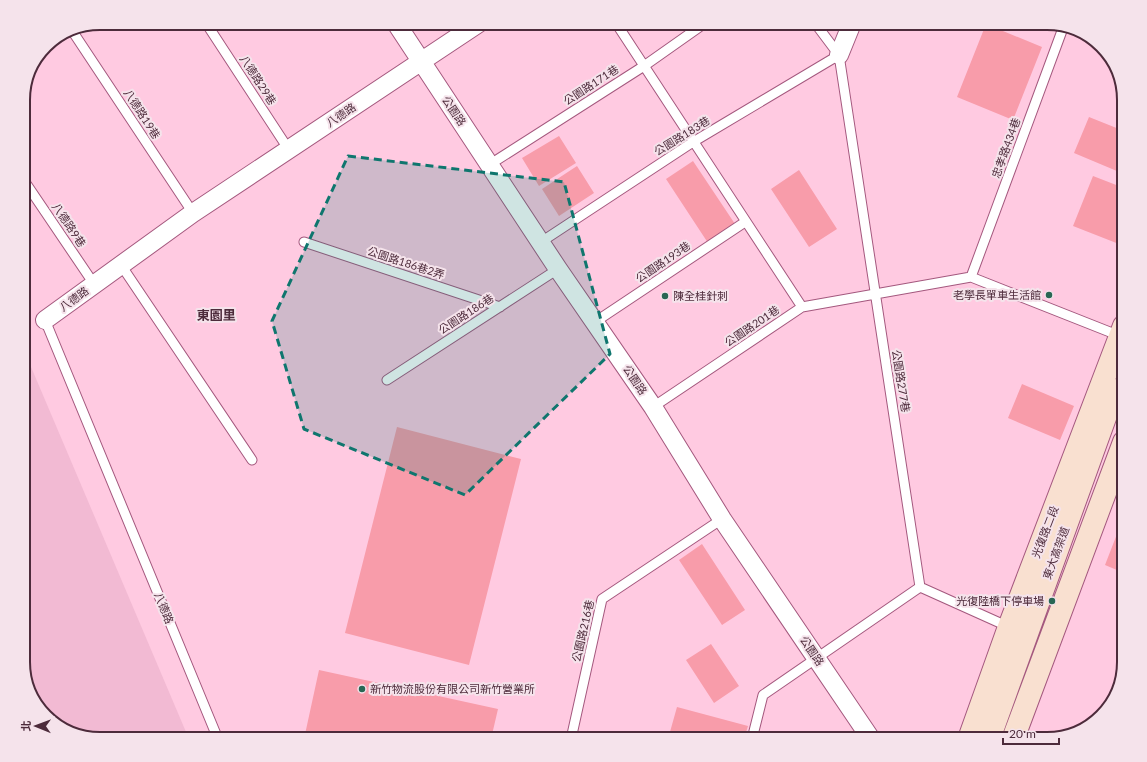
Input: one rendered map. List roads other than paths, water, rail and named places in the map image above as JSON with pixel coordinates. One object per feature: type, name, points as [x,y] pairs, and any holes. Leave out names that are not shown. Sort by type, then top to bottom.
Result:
[{"type":"main road","name":"光復路二段","points":[[972,732],[1009,627],[1117,344]]},
{"type":"main road","name":"東大高架道","points":[[992,732],[1117,385]]},
{"type":"main road","points":[[1049,642],[1048,606],[1117,421]]},
{"type":"main road","points":[[1016,732],[1117,461]]},
{"type":"main road","points":[[1029,732],[1117,494]]},
{"type":"street","name":"公園路","points":[[400,30],[558,269],[653,407],[722,518],[866,732]]},
{"type":"street","name":"八德路","points":[[45,320],[193,213],[469,30]]},
{"type":"street","points":[[839,55],[849,30]]},
{"type":"lane","name":"八德路29巷","points":[[211,30],[289,150]]},
{"type":"lane","points":[[621,30],[802,307]]},
{"type":"lane","name":"公園路171巷","points":[[489,165],[644,66],[695,30]]},
{"type":"lane","points":[[820,30],[839,55]]},
{"type":"lane","name":"忠孝路434巷","points":[[971,277],[1062,32]]},
{"type":"lane","name":"八德路19巷","points":[[75,34],[193,213]]},
{"type":"lane","name":"公園路183巷","points":[[540,242],[693,142],[839,55]]},
{"type":"lane","name":"公園路277巷","points":[[839,55],[920,587]]},
{"type":"lane","name":"八德路9巷","points":[[30,189],[94,284]]},
{"type":"lane","name":"公園路193巷","points":[[595,322],[745,222]]},
{"type":"lane","name":"公園路186巷2弄","points":[[304,242],[500,307]]},
{"type":"lane","points":[[121,265],[252,460]]},
{"type":"lane","name":"公園路186巷","points":[[387,380],[558,269]]},
{"type":"lane","points":[[971,277],[1117,329]]},
{"type":"lane","name":"公園路201巷","points":[[653,407],[802,307],[971,277]]},
{"type":"lane","name":"八德路","points":[[45,320],[215,732]]},
{"type":"lane","name":"公園路216巷","points":[[573,732],[602,599],[722,518]]},
{"type":"lane","points":[[754,732],[763,695],[920,587],[1009,627]]},
{"type":"place","name":"老學長單車生活館","points":[[1049,295]]},
{"type":"place","name":"陳全桂針刺","points":[[665,296]]},
{"type":"place","name":"光復陸橋下停車場","points":[[1052,601]]},
{"type":"place","name":"新竹物流股份有限公司新竹營業所","points":[[362,689]]},
{"type":"district","name":"東園里","points":[[216,315]]}]
